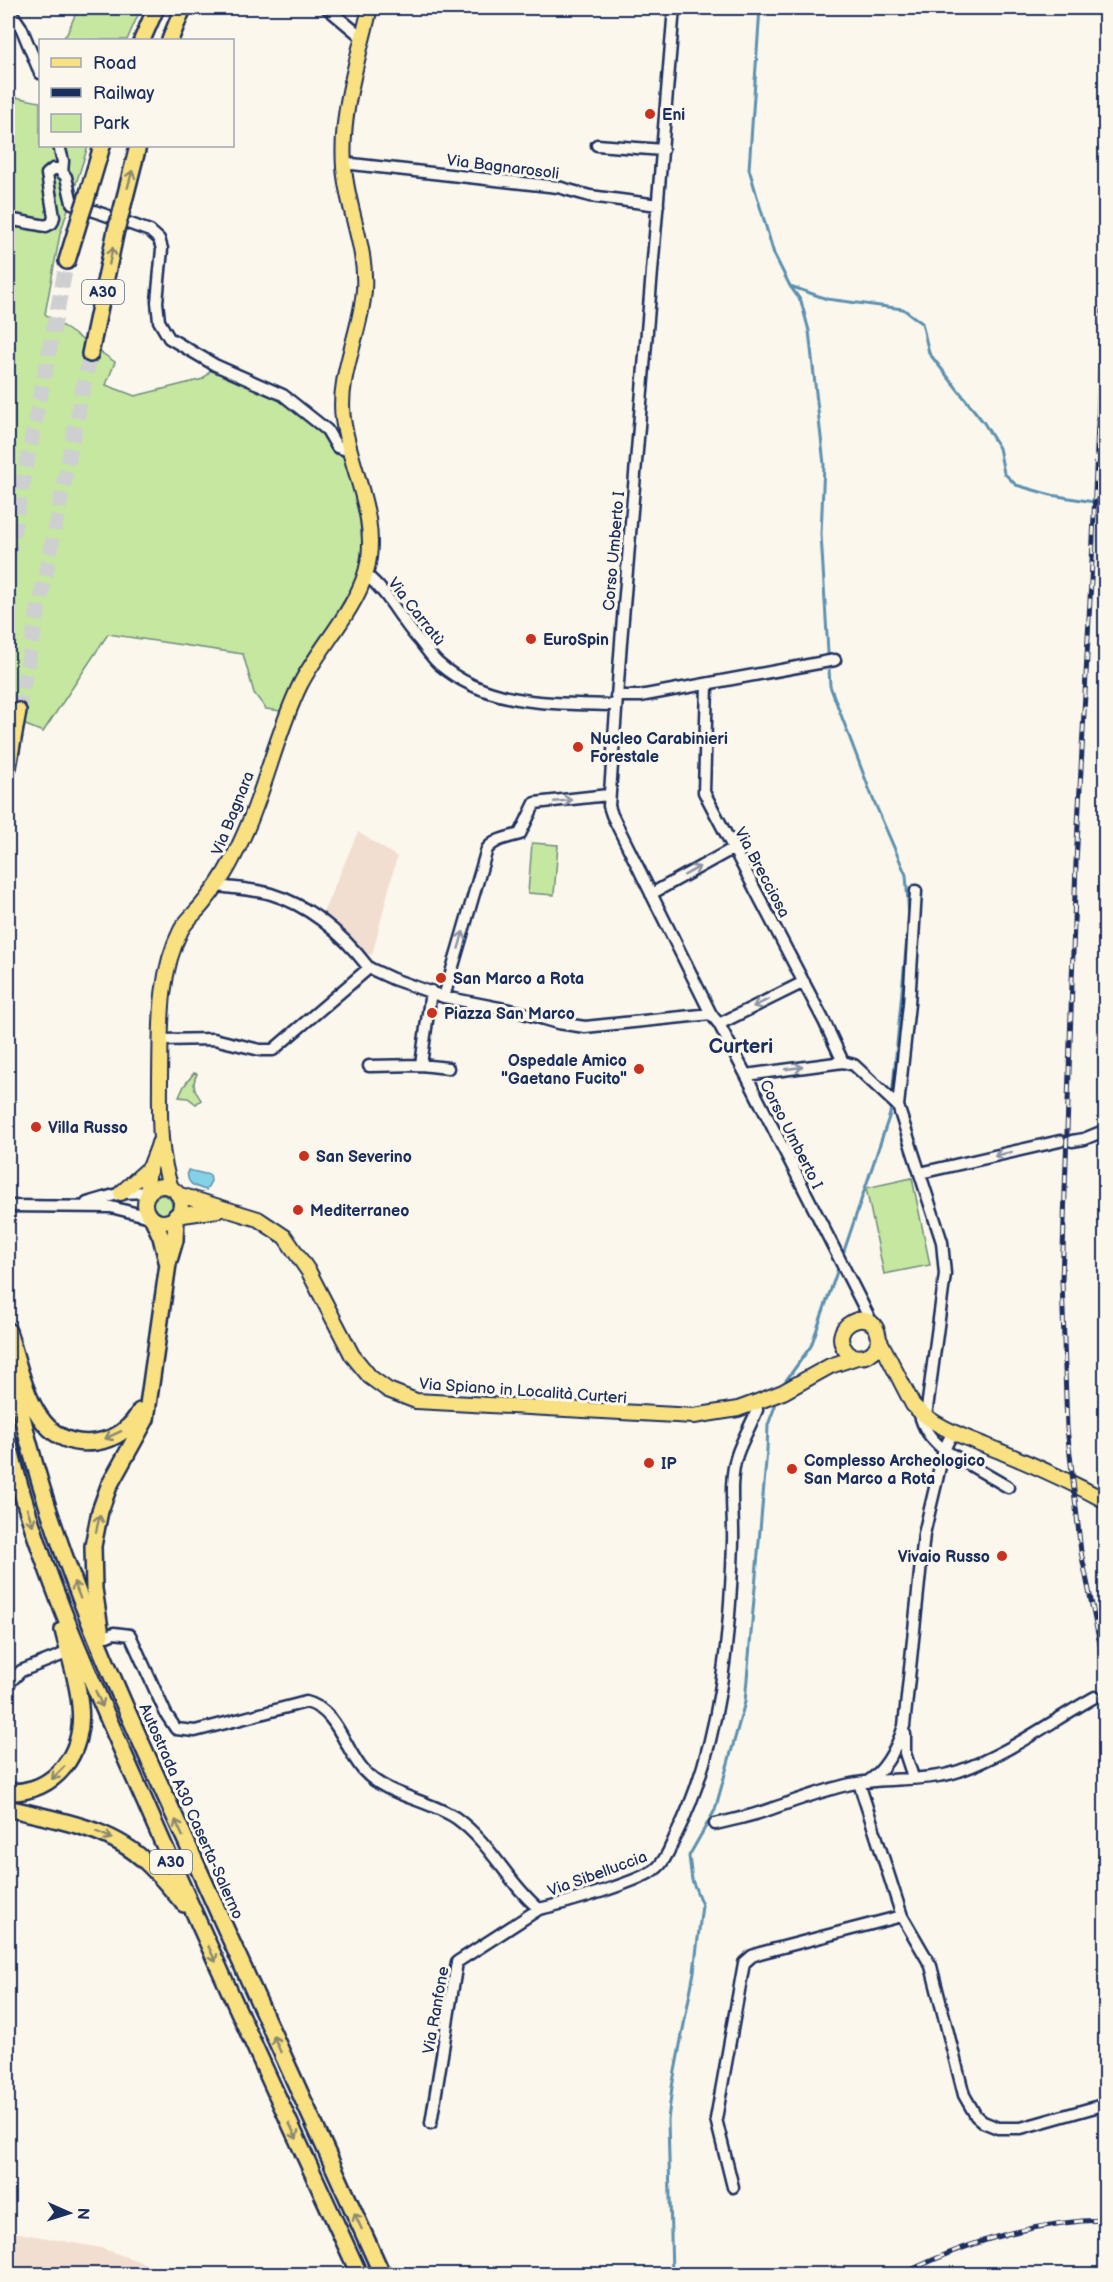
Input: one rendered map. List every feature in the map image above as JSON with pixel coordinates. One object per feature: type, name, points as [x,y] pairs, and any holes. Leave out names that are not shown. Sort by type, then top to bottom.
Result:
[{"type":"highway","points":[[142,39],[156,8]]},
{"type":"highway","points":[[170,39],[183,8]]},
{"type":"highway","name":"A30","points":[[68,261],[102,147]]},
{"type":"highway","name":"A30","points":[[90,354],[116,230],[138,147]]},
{"type":"highway","points":[[8,767],[18,711]]},
{"type":"highway","points":[[105,1664],[94,1589],[93,1546],[100,1511],[110,1486],[146,1419],[176,1216]]},
{"type":"highway","points":[[151,1218],[161,1237],[168,1264]]},
{"type":"highway","points":[[8,1331],[31,1402],[42,1422],[60,1438],[84,1443],[117,1435],[133,1424],[151,1393]]},
{"type":"highway","name":"Autostrada A30 Caserta-Salerno","points":[[8,1349],[15,1394],[52,1524],[105,1664],[382,2274]]},
{"type":"highway","name":"A30","points":[[8,1441],[16,1476],[50,1577],[93,1686],[194,1915],[359,2274]]},
{"type":"highway","points":[[8,1792],[38,1788],[54,1778],[65,1766],[79,1736],[81,1723],[79,1696],[50,1577]]},
{"type":"highway","points":[[8,1809],[81,1827],[110,1837],[146,1861],[194,1915]]},
{"type":"main road","points":[[366,575],[371,553],[370,530],[350,451],[343,418],[342,399],[364,285],[363,257],[343,164],[346,110],[370,8]]},
{"type":"main road","name":"Via Bagnara","points":[[174,1191],[164,1170],[159,1141],[160,1040],[164,985],[174,947],[183,927],[230,865],[245,833],[283,723],[302,681],[336,629],[366,575]]},
{"type":"main road","name":"Via Bagnara","points":[[149,1192],[146,1181],[148,1169],[159,1141]]},
{"type":"main road","points":[[121,1193],[148,1169]]},
{"type":"main road","points":[[161,1186],[174,1191],[181,1205],[176,1216],[167,1222],[151,1218],[145,1208],[149,1192],[161,1186]]},
{"type":"main road","name":"Via Spiano in Località Curteri","points":[[174,1191],[258,1219],[285,1238],[309,1272],[352,1355],[370,1377],[388,1390],[416,1401],[694,1416],[738,1409],[783,1392],[830,1366],[863,1356]]},
{"type":"main road","name":"Via Spiano in Località Curteri","points":[[176,1216],[223,1209]]},
{"type":"main road","points":[[174,1240],[187,1224],[205,1211]]},
{"type":"main road","points":[[830,1366],[842,1345],[842,1333],[849,1323],[855,1320],[866,1320],[876,1328],[879,1339],[913,1405],[922,1413],[953,1431],[1031,1464],[1106,1501]]},
{"type":"main road","points":[[863,1356],[878,1346],[879,1339]]},
{"type":"main road","points":[[842,1345],[850,1355],[892,1364]]},
{"type":"street","points":[[8,8],[21,27],[39,71]]},
{"type":"street","points":[[327,8],[363,38]]},
{"type":"street","name":"Corso Umberto I","points":[[674,8],[608,795],[612,815],[651,894],[872,1323]]},
{"type":"street","points":[[597,144],[663,150]]},
{"type":"street","points":[[59,147],[63,161],[62,172],[72,203],[150,231],[159,239],[162,249],[157,302],[159,321],[170,338],[215,365],[283,395],[327,430],[337,447],[350,451]]},
{"type":"street","name":"Via Bagnarosoli","points":[[343,164],[558,187],[590,196],[658,205]]},
{"type":"street","points":[[8,219],[46,226],[52,223],[54,217],[47,174],[53,169],[60,169],[62,172]]},
{"type":"street","name":"Via Carratù","points":[[366,575],[380,586],[412,634],[439,664],[469,684],[506,697],[538,704],[616,700],[835,660]]},
{"type":"street","name":"Via Brecciosa","points":[[707,685],[704,792],[804,982],[843,1062]]},
{"type":"street","points":[[444,997],[490,845],[495,841],[520,834],[535,803],[608,795]]},
{"type":"street","points":[[651,894],[734,848]]},
{"type":"street","points":[[216,886],[259,891],[301,906],[341,938],[369,968],[444,997],[585,1027],[711,1014]]},
{"type":"street","points":[[896,1104],[909,1004],[916,891]]},
{"type":"street","points":[[160,1040],[214,1039],[260,1050],[273,1050],[369,968]]},
{"type":"street","points":[[718,1024],[804,982]]},
{"type":"street","points":[[420,1065],[431,991]]},
{"type":"street","points":[[746,1075],[843,1062],[854,1065],[896,1104],[942,1242],[945,1274],[922,1413],[923,1427],[944,1450],[1008,1487]]},
{"type":"street","points":[[369,1066],[420,1065],[448,1068]]},
{"type":"street","points":[[920,1173],[1084,1139],[1106,1130]]},
{"type":"street","points":[[75,1206],[121,1193],[149,1192]]},
{"type":"street","points":[[8,1206],[111,1207],[151,1218]]},
{"type":"street","points":[[855,1320],[861,1302]]},
{"type":"street","name":"Via Sibelluccia","points":[[107,1636],[114,1633],[130,1635],[166,1714],[176,1730],[195,1731],[306,1702],[318,1705],[335,1724],[362,1769],[375,1782],[454,1817],[478,1836],[538,1909],[616,1886],[660,1866],[687,1813],[702,1769],[718,1697],[731,1580],[734,1474],[737,1455],[757,1410],[756,1402]]},
{"type":"street","points":[[913,1777],[905,1753],[904,1726],[924,1533],[944,1450],[953,1431]]},
{"type":"street","points":[[8,1684],[21,1671],[64,1654]]},
{"type":"street","points":[[715,1824],[863,1782],[942,1775],[973,1766],[1028,1738],[1095,1697]]},
{"type":"street","points":[[863,1782],[877,1775],[897,1746],[904,1726]]},
{"type":"street","points":[[863,1782],[902,1916],[931,1966],[964,2095],[976,2116],[983,2122],[998,2128],[1021,2128],[1106,2104]]},
{"type":"street","name":"Via Ranfone","points":[[431,2122],[457,1962],[538,1909]]},
{"type":"street","points":[[733,2187],[716,2119],[744,1964],[752,1956],[760,1953],[902,1916]]},
{"type":"shaded area","points":[[358,832],[397,857],[372,955],[363,953],[322,915]]},
{"type":"shaded area","points":[[8,2231],[101,2248],[175,2274],[8,2274]]},
{"type":"green space","points":[[78,8],[141,8],[127,39],[62,39],[67,34]]},
{"type":"green space","points":[[10,96],[39,102],[39,147],[88,147],[60,234],[45,314],[115,362],[106,385],[135,396],[203,379],[215,365],[283,395],[327,430],[349,467],[358,503],[364,561],[281,711],[266,709],[254,693],[243,654],[108,634],[43,732],[8,718],[8,147]]},
{"type":"green space","points":[[532,843],[558,845],[554,895],[528,893]]},
{"type":"green space","points":[[194,1073],[197,1074],[194,1081],[201,1100],[196,1104],[188,1098],[179,1097]]},
{"type":"green space","points":[[912,1178],[930,1265],[884,1274],[866,1188]]},
{"type":"green space","points":[[162,1195],[169,1198],[172,1205],[169,1212],[162,1215],[155,1212],[152,1205],[155,1198]]},
{"type":"water","points":[[188,1170],[210,1175],[211,1181],[206,1190],[189,1182]]},
{"type":"waterway","points":[[760,8],[749,169],[774,254],[790,286],[827,299],[903,309],[922,323],[929,353],[984,423],[999,448],[1004,473],[1016,485],[1051,495],[1106,504]]},
{"type":"waterway","points":[[790,286],[801,301],[809,331],[824,464],[821,534],[830,686],[873,799],[906,875],[909,917],[892,1097]]},
{"type":"waterway","points":[[842,1257],[890,1114],[891,1104]]},
{"type":"waterway","points":[[782,1386],[811,1346],[839,1266]]},
{"type":"waterway","points":[[672,2274],[668,2120],[694,1972],[702,1905],[692,1880],[689,1856],[715,1810],[745,1702],[768,1425],[778,1398]]},
{"type":"tunnel","points":[[8,558],[67,261]]},
{"type":"tunnel","points":[[18,711],[90,354]]},
{"type":"railway","points":[[1106,239],[1076,863],[1062,1281],[1067,1428],[1081,1552],[1106,1673]]},
{"type":"railway","points":[[903,2274],[951,2252],[1001,2235],[1052,2224],[1106,2220]]},
{"type":"place","name":"Eni","points":[[650,114]]},
{"type":"place","name":"EuroSpin","points":[[531,639]]},
{"type":"place","name":"Nucleo Carabinieri Forestale","points":[[578,747]]},
{"type":"place","name":"San Marco a Rota","points":[[441,978]]},
{"type":"place","name":"Piazza San Marco","points":[[432,1013]]},
{"type":"place","name":"Ospedale Amico \"Gaetano Fucito\"","points":[[639,1069]]},
{"type":"place","name":"Villa Russo","points":[[36,1127]]},
{"type":"place","name":"San Severino","points":[[304,1156]]},
{"type":"place","name":"Mediterraneo","points":[[298,1210]]},
{"type":"place","name":"IP","points":[[649,1463]]},
{"type":"place","name":"Complesso Archeologico San Marco a Rota","points":[[792,1469]]},
{"type":"place","name":"Vivaio Russo","points":[[1002,1556]]},
{"type":"district","name":"Curteri","points":[[741,1046]]}]
